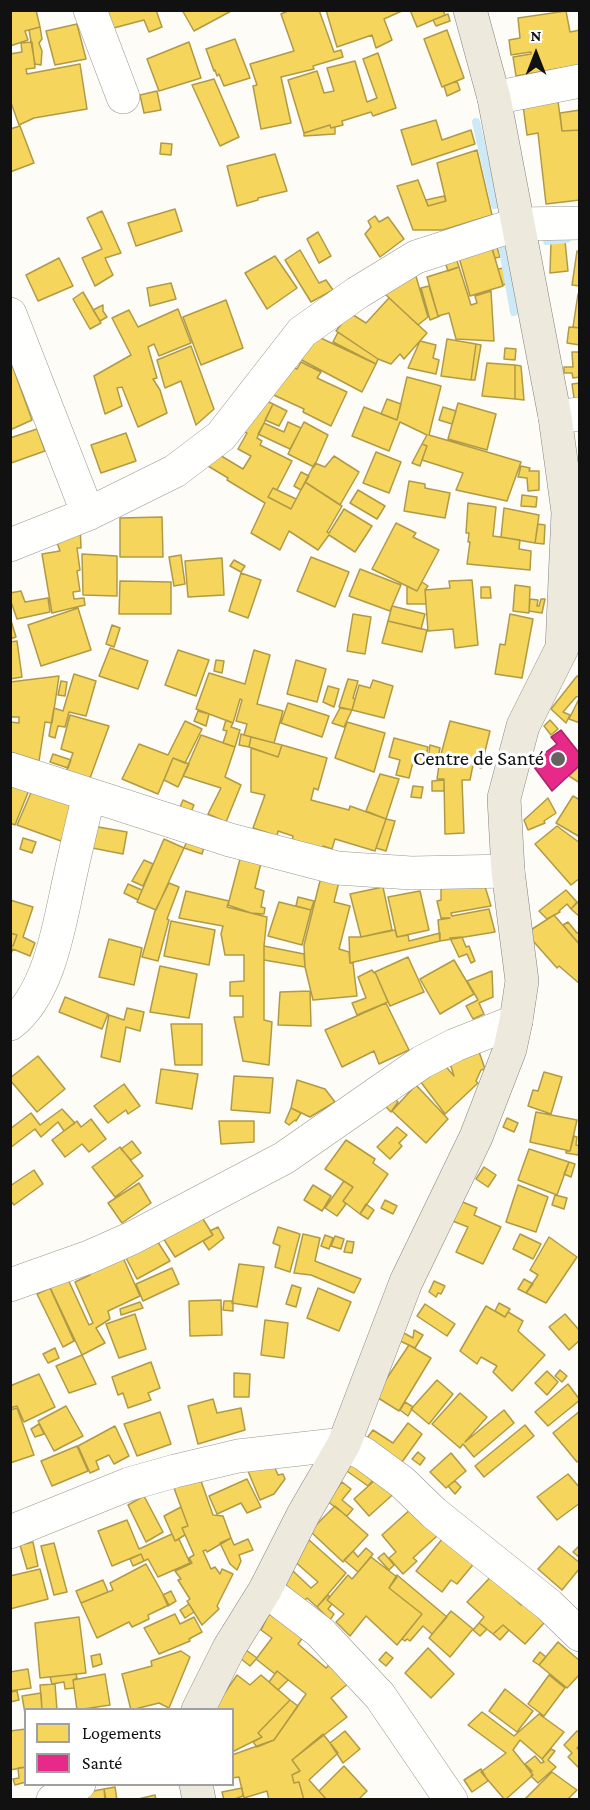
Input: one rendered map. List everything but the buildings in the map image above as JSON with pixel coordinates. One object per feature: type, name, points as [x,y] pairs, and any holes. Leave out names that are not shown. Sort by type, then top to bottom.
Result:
[{"type":"main road","points":[[199,1708],[229,1648],[265,1590],[303,1515],[344,1444],[406,1282],[476,1137],[510,1049],[516,1021],[522,981],[508,871],[504,798],[523,726],[571,651],[567,416],[518,224],[494,98],[470,10]]},
{"type":"street","points":[[90,10],[123,97]]},
{"type":"street","points":[[494,98],[579,81]]},
{"type":"street","points":[[10,545],[88,514],[176,471],[221,436],[302,332],[357,293],[416,257],[518,224],[579,223]]},
{"type":"street","points":[[10,314],[88,514]]},
{"type":"street","points":[[10,768],[230,840],[337,868],[411,873],[508,871]]},
{"type":"street","points":[[10,1024],[18,1019],[35,994],[53,951],[89,795]]},
{"type":"street","points":[[10,1285],[89,1257],[143,1233],[284,1158],[422,1062],[455,1045],[516,1021]]},
{"type":"street","points":[[11,1529],[129,1484],[175,1472],[238,1456],[344,1444],[364,1454],[402,1482],[434,1513],[549,1605],[579,1635]]},
{"type":"street","points":[[265,1590],[320,1632],[380,1696],[451,1800]]},
{"type":"street","points":[[53,1800],[77,1786]]},
{"type":"waterway","points":[[476,122],[495,205]]},
{"type":"waterway","points":[[501,239],[514,312]]},
{"type":"waterway","points":[[547,241],[567,239]]},
{"type":"place","name":"Centre de Santé","points":[[558,759]]}]
